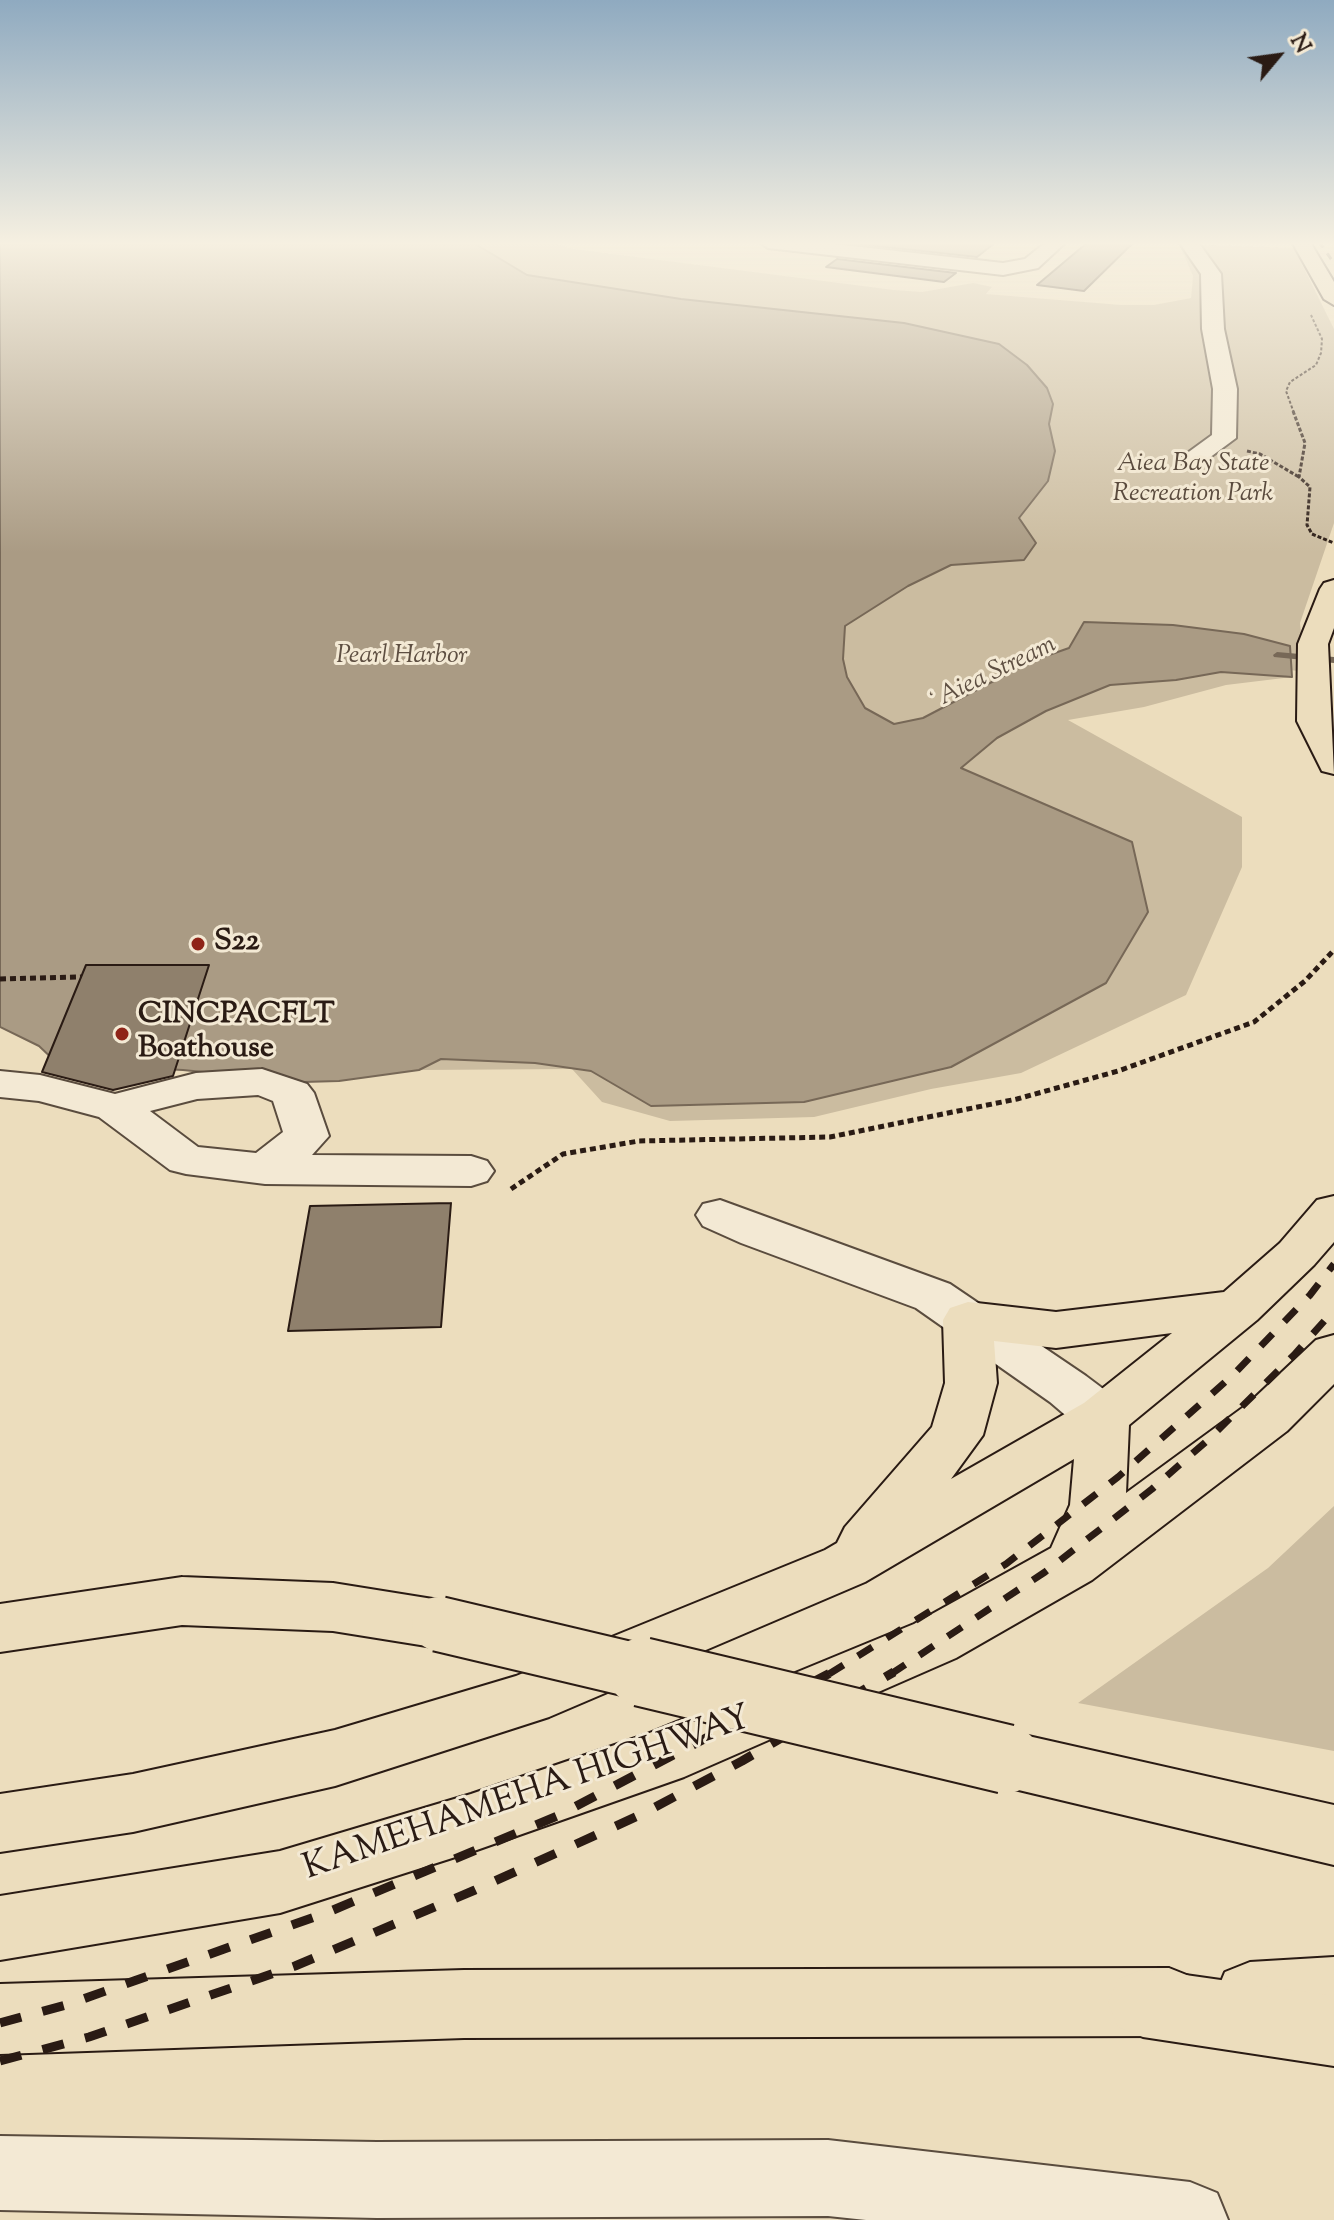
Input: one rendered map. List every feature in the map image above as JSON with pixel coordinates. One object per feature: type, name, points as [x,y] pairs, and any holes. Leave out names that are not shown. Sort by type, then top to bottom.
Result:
[{"type":"main road","points":[[1334,589],[1313,644],[1313,721],[1334,764]]},
{"type":"main road","points":[[0,1823],[133,1803],[335,1758],[527,1699],[845,1566],[1103,1417],[1239,1307],[1297,1254],[1334,1211]]},
{"type":"main road","points":[[845,1566],[956,1435],[971,1383],[968,1320],[1056,1330],[1239,1307]]},
{"type":"main road","name":"KAMEHAMEHA HIGHWAY","points":[[0,1928],[280,1882],[486,1818],[662,1757],[935,1641],[1072,1564],[1268,1417],[1334,1353]]},
{"type":"main road","points":[[1072,1564],[1098,1505],[1103,1417]]},
{"type":"main road","points":[[0,1628],[182,1601],[333,1607],[439,1624],[1334,1835]]},
{"type":"main road","points":[[0,2019],[464,2004],[1143,2003],[1334,1991]]},
{"type":"main road","points":[[1143,2003],[1334,2031]]},
{"type":"street","points":[[1192,459],[1224,438],[1225,389],[1216,346]]},
{"type":"street","points":[[115,1107],[196,1086],[262,1082],[292,1093],[307,1136],[265,1169]]},
{"type":"street","points":[[0,1084],[40,1088],[115,1107],[186,1160],[265,1169],[471,1171]]},
{"type":"street","points":[[720,1215],[933,1296],[1103,1417]]},
{"type":"street","points":[[0,2173],[377,2180],[828,2178],[1190,2220]]},
{"type":"path","points":[[1299,477],[1305,443],[1286,391],[1290,382],[1316,365],[1322,346]]},
{"type":"path","points":[[1216,445],[1260,454],[1299,477],[1310,487],[1307,525],[1312,534],[1334,543]]},
{"type":"path","points":[[511,1189],[563,1154],[639,1141],[830,1137],[1017,1099],[1118,1071],[1254,1022],[1305,981],[1334,950]]},
{"type":"path","points":[[0,979],[81,977]]},
{"type":"green space","name":"Aiea Bay State Recreation Park","points":[[805,346],[1334,346],[1334,523],[1300,623],[1305,672],[1283,669],[1201,636],[919,728],[868,741],[827,632],[1003,497],[1048,481],[1055,452],[1049,424],[1053,404]]},
{"type":"green space","points":[[1266,668],[1292,677],[1226,685],[1144,707],[1068,720],[1242,817],[1242,867],[1186,995],[1021,1073],[931,1089],[814,1117],[670,1121],[602,1102],[572,1069],[419,1070],[1103,671]]},
{"type":"green space","points":[[1334,1506],[1334,1751],[1078,1703],[1268,1568]]},
{"type":"water","name":"Pearl Harbor","points":[[0,346],[1001,346],[1027,365],[1047,388],[1053,404],[1049,424],[1055,451],[1048,481],[1019,518],[1036,543],[1024,560],[951,565],[908,586],[845,626],[843,659],[847,677],[865,708],[894,724],[923,718],[1032,661],[1069,648],[1084,622],[1173,625],[1244,634],[1290,646],[1292,677],[1221,672],[1176,680],[1110,685],[1046,711],[997,738],[961,768],[1132,842],[1148,912],[1106,983],[951,1067],[804,1102],[651,1106],[591,1071],[535,1063],[441,1059],[419,1070],[339,1081],[303,1082],[183,1070],[58,1064],[39,1046],[0,1027]]},
{"type":"building","name":"CINCPACFLT Boathouse","points":[[86,965],[209,965],[173,1076],[113,1090],[42,1072]]},
{"type":"building","points":[[451,1203],[441,1327],[288,1331],[310,1206]]},
{"type":"waterway","name":"ʻAiea Stream","points":[[1277,655],[1334,660]]},
{"type":"railway","points":[[829,1674],[1006,1564],[1118,1477],[1233,1375],[1310,1295],[1334,1264]]},
{"type":"railway","points":[[891,1674],[1045,1572],[1152,1489],[1209,1439],[1294,1355],[1334,1310]]},
{"type":"railway","points":[[0,2023],[66,2005],[326,1913],[557,1816],[832,1672]]},
{"type":"railway","points":[[0,2061],[89,2037],[295,1966],[475,1890],[640,1815],[742,1761],[894,1672]]},
{"type":"place","name":"S22","points":[[198,944]]},
{"type":"place","name":"CINCPACFLT Boathouse","points":[[122,1034]]}]
